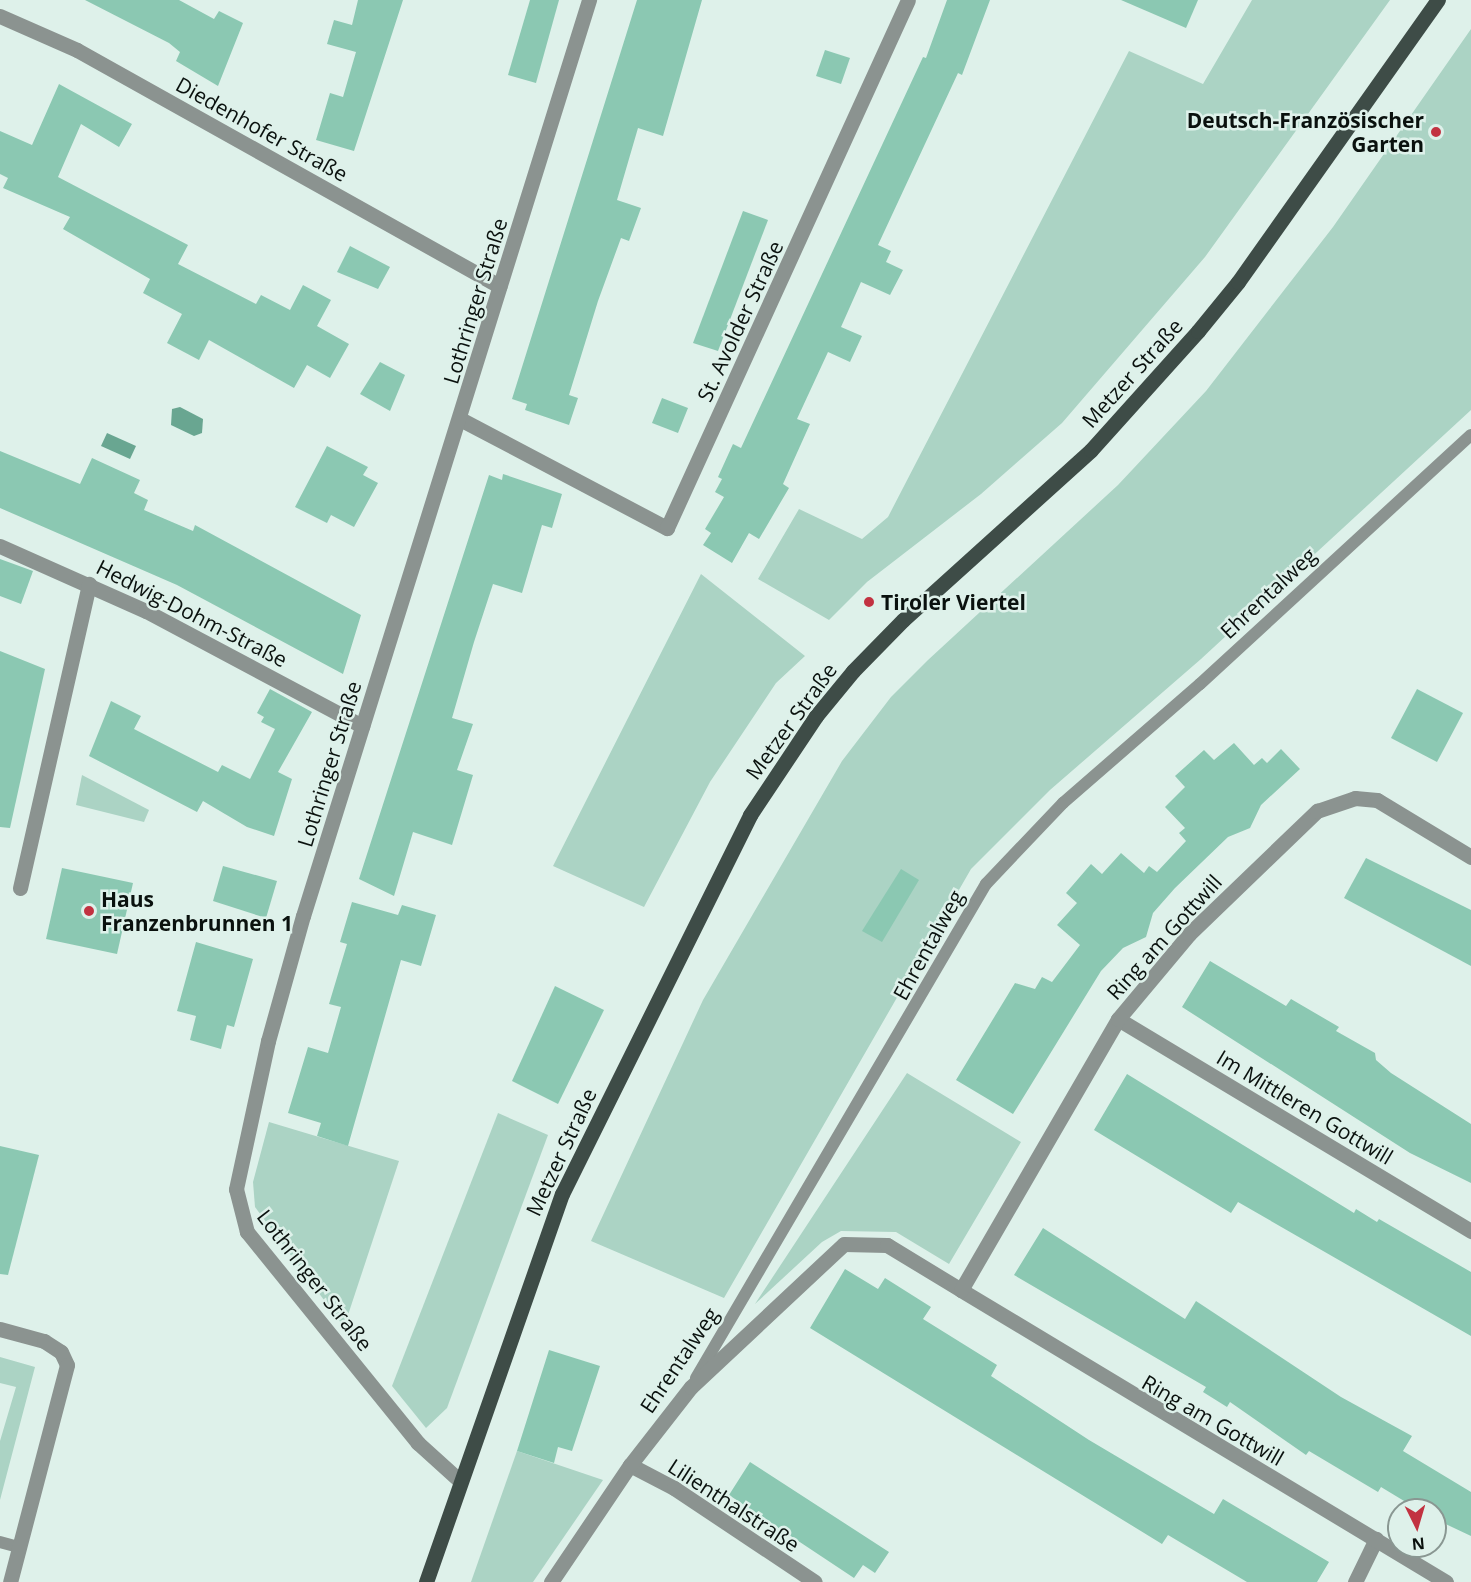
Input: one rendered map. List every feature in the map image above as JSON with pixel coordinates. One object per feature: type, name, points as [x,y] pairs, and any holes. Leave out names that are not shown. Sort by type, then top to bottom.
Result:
[{"type":"main road","name":"Metzer Straße","points":[[426,1582],[571,1174],[750,815],[816,716],[863,660],[1091,450],[1168,367],[1238,282],[1438,0]]},
{"type":"street","name":"Lothringer Straße","points":[[460,1481],[395,1415],[247,1232],[238,1212],[239,1161],[268,1041],[362,726],[460,420],[589,0]]},
{"type":"street","name":"St. Avolder Straße","points":[[460,420],[668,528],[908,0]]},
{"type":"street","name":"Diedenhofer Straße","points":[[0,16],[77,50],[500,286]]},
{"type":"street","name":"Hedwig-Dohm-Straße","points":[[0,546],[89,584],[240,658],[362,726]]},
{"type":"street","points":[[20,888],[89,584]]},
{"type":"street","name":"Ring am Gottwill","points":[[961,1290],[1118,1020],[1189,934],[1317,811],[1355,798],[1377,800],[1471,857]]},
{"type":"street","name":"Im Mittleren Gottwill","points":[[1118,1020],[1471,1231]]},
{"type":"street","name":"Ring am Gottwill","points":[[691,1387],[844,1244],[887,1245],[1446,1582]]},
{"type":"street","points":[[0,1329],[44,1341],[61,1352],[66,1365],[10,1582]]},
{"type":"street","name":"Ehrentalweg","points":[[551,1582],[630,1466],[691,1387]]},
{"type":"street","name":"Lilienthalstraße","points":[[630,1466],[674,1488],[815,1582]]},
{"type":"street","points":[[1355,1582],[1376,1539]]},
{"type":"lane","name":"Ehrentalweg","points":[[691,1387],[986,884],[1063,803],[1200,684],[1471,435]]},
{"type":"lane","points":[[0,1542],[20,1548]]},
{"type":"shaded area","points":[[1252,0],[1390,0],[1205,257],[1062,423],[981,494],[867,582],[829,620],[758,579],[799,509],[862,539],[888,517],[1129,51],[1203,84]]},
{"type":"shaded area","points":[[1471,29],[1471,410],[1201,659],[1050,790],[971,869],[724,1298],[591,1241],[703,1000],[842,761],[891,697],[1118,485],[1206,391],[1333,227]]},
{"type":"shaded area","points":[[180,407],[203,419],[202,433],[194,436],[171,425],[172,409]]},
{"type":"shaded area","points":[[107,433],[136,446],[130,459],[101,446]]},
{"type":"shaded area","points":[[701,574],[805,656],[776,683],[710,782],[644,907],[553,866]]},
{"type":"shaded area","points":[[82,775],[149,810],[144,822],[76,805]]},
{"type":"shaded area","points":[[907,1073],[1021,1142],[949,1264],[896,1232],[841,1231],[822,1242],[755,1304]]},
{"type":"shaded area","points":[[498,1113],[548,1135],[447,1408],[426,1428],[392,1386]]},
{"type":"shaded area","points":[[269,1122],[399,1161],[344,1327],[255,1207],[253,1182]]},
{"type":"shaded area","points":[[0,1357],[35,1367],[0,1500],[0,1441],[16,1387],[0,1383]]},
{"type":"shaded area","points":[[517,1451],[603,1480],[533,1582],[471,1582]]},
{"type":"building","points":[[85,0],[179,0],[214,19],[219,11],[243,23],[218,86],[176,61],[180,52],[169,43]]},
{"type":"building","points":[[358,0],[403,0],[354,151],[316,140],[330,93],[343,97],[356,52],[327,44],[334,20],[352,25]]},
{"type":"building","points":[[530,0],[559,0],[536,83],[508,75]]},
{"type":"building","points":[[637,0],[702,0],[663,136],[638,128],[617,200],[641,208],[629,241],[621,238],[598,301],[569,395],[578,398],[569,425],[525,410],[527,404],[512,399]]},
{"type":"building","points":[[947,0],[990,0],[962,75],[958,73],[878,245],[891,251],[886,262],[903,270],[890,295],[861,282],[841,327],[862,336],[850,362],[828,352],[797,419],[810,424],[783,484],[789,488],[759,539],[749,533],[732,563],[703,545],[711,533],[705,529],[724,497],[715,492],[722,479],[718,477],[733,444],[741,448],[923,57],[926,58]]},
{"type":"building","points":[[1121,0],[1198,0],[1186,28]]},
{"type":"building","points":[[825,50],[850,58],[841,84],[816,76]]},
{"type":"building","points":[[59,84],[132,124],[119,147],[81,124],[58,177],[188,245],[178,264],[256,304],[261,295],[290,310],[303,285],[331,300],[317,326],[349,344],[330,378],[307,365],[294,388],[209,340],[199,360],[167,343],[182,314],[143,293],[150,279],[63,229],[70,217],[3,188],[8,178],[0,174],[0,131],[32,145]]},
{"type":"building","points":[[743,211],[768,220],[718,351],[693,343]]},
{"type":"building","points":[[350,246],[390,267],[378,289],[337,272]]},
{"type":"building","points":[[380,362],[405,375],[390,411],[360,394]]},
{"type":"building","points":[[662,398],[688,408],[678,433],[652,423]]},
{"type":"building","points":[[327,446],[368,467],[363,475],[378,483],[354,527],[331,515],[327,523],[295,507]]},
{"type":"building","points":[[0,451],[80,484],[92,458],[140,480],[134,493],[148,500],[144,510],[193,531],[195,525],[361,615],[343,674],[177,585],[0,508]]},
{"type":"building","points":[[503,474],[562,494],[552,528],[542,525],[522,593],[493,584],[474,642],[452,718],[473,724],[457,770],[473,775],[452,845],[413,832],[394,896],[359,879],[489,475],[502,480]]},
{"type":"building","points":[[0,559],[33,571],[21,604],[0,596]]},
{"type":"building","points":[[0,651],[45,669],[10,828],[0,827]]},
{"type":"building","points":[[270,689],[312,712],[278,772],[292,779],[274,836],[247,827],[203,801],[197,812],[89,756],[111,701],[141,716],[134,729],[218,772],[222,765],[250,779],[275,729],[261,722],[264,717],[257,713]]},
{"type":"building","points":[[1417,689],[1463,713],[1437,762],[1391,738]]},
{"type":"building","points":[[1234,743],[1254,765],[1262,758],[1267,763],[1281,749],[1300,769],[1261,805],[1250,828],[1228,837],[1175,888],[1153,913],[1146,937],[1123,948],[1101,971],[1013,1114],[956,1080],[1015,983],[1035,989],[1042,977],[1052,982],[1080,945],[1057,925],[1077,903],[1066,893],[1091,864],[1102,874],[1121,853],[1144,873],[1149,866],[1157,872],[1186,841],[1179,833],[1185,828],[1165,807],[1185,787],[1175,776],[1204,750],[1214,760]]},
{"type":"building","points":[[1366,858],[1471,910],[1471,966],[1344,898]]},
{"type":"building","points":[[223,866],[277,881],[266,918],[213,901]]},
{"type":"building","name":"Haus Franzenbrunnen 1","points":[[62,868],[133,883],[117,954],[46,939]]},
{"type":"building","points":[[901,869],[919,880],[882,942],[862,931]]},
{"type":"building","points":[[352,902],[398,915],[402,905],[436,915],[421,966],[401,960],[348,1146],[317,1136],[321,1123],[288,1113],[308,1047],[328,1053],[341,1007],[329,1004],[347,944],[340,942]]},
{"type":"building","points":[[196,942],[253,959],[234,1027],[227,1025],[221,1049],[190,1040],[196,1016],[177,1011]]},
{"type":"building","points":[[1210,961],[1286,1006],[1291,999],[1339,1027],[1336,1031],[1375,1053],[1376,1060],[1391,1073],[1471,1124],[1471,1183],[1410,1153],[1182,1007]]},
{"type":"building","points":[[555,986],[604,1010],[558,1104],[512,1081]]},
{"type":"building","points":[[1127,1074],[1354,1213],[1356,1209],[1377,1222],[1379,1219],[1471,1272],[1471,1336],[1238,1202],[1231,1213],[1094,1130]]},
{"type":"building","points":[[0,1146],[39,1155],[8,1275],[0,1274]]},
{"type":"building","points":[[1043,1228],[1185,1319],[1196,1301],[1341,1397],[1412,1436],[1403,1451],[1471,1492],[1471,1536],[1447,1525],[1447,1498],[1399,1498],[1381,1487],[1378,1492],[1309,1451],[1306,1455],[1230,1402],[1227,1407],[1203,1392],[1206,1387],[1014,1275]]},
{"type":"building","points":[[845,1269],[878,1289],[885,1278],[931,1307],[923,1319],[997,1365],[991,1376],[1089,1440],[1214,1514],[1223,1499],[1329,1562],[1317,1582],[1247,1582],[1168,1535],[1162,1544],[810,1328]]},
{"type":"building","points":[[549,1350],[600,1366],[572,1451],[558,1447],[554,1463],[517,1451]]},
{"type":"building","points":[[750,1462],[889,1552],[875,1573],[863,1565],[854,1578],[729,1495]]},
{"type":"place","name":"Deutsch-Französischer Garten","points":[[1436,132]]},
{"type":"place","name":"Tiroler Viertel","points":[[869,602]]},
{"type":"place","name":"Haus Franzenbrunnen 1","points":[[89,911]]}]
